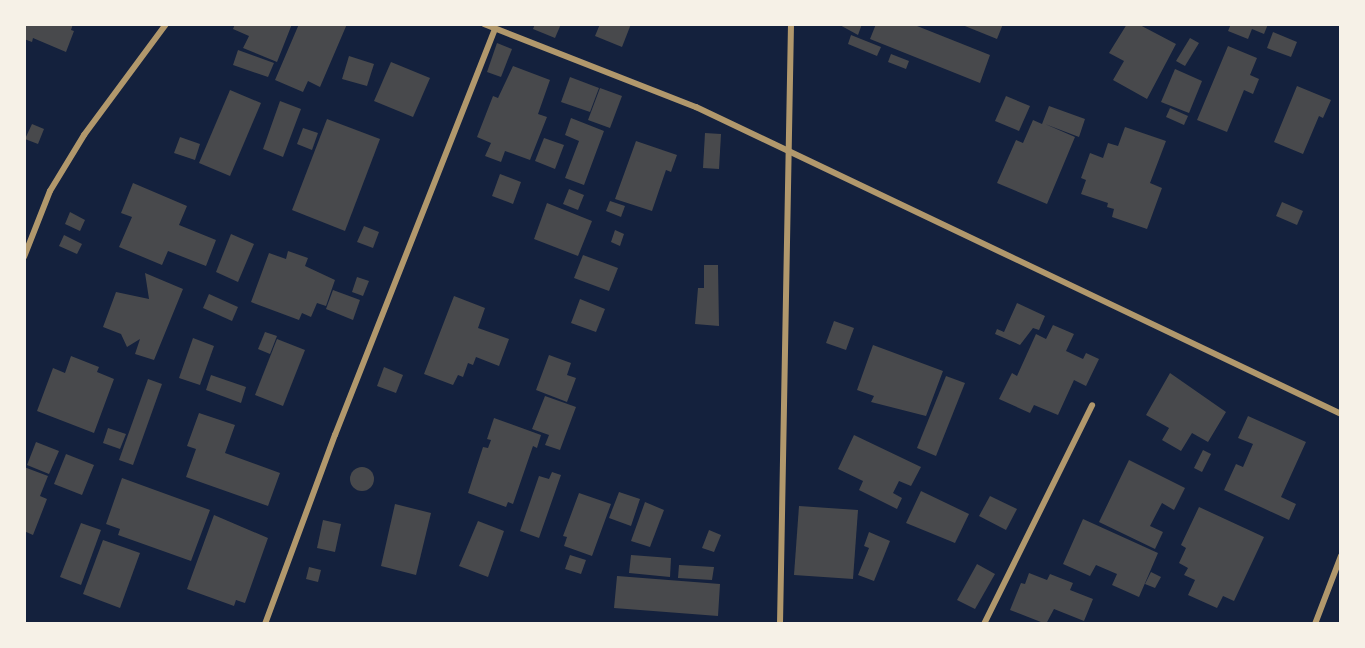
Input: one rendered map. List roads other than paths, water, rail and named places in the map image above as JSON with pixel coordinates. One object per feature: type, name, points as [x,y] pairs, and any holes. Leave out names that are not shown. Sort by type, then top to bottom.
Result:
[{"type":"street","points":[[24,257],[50,191],[84,135],[166,24]]},
{"type":"street","points":[[484,24],[696,106],[1341,414]]},
{"type":"street","points":[[780,624],[791,24]]},
{"type":"street","points":[[265,624],[335,435],[495,29]]},
{"type":"street","points":[[984,624],[1092,405]]},
{"type":"street","points":[[1315,624],[1341,556]]}]
